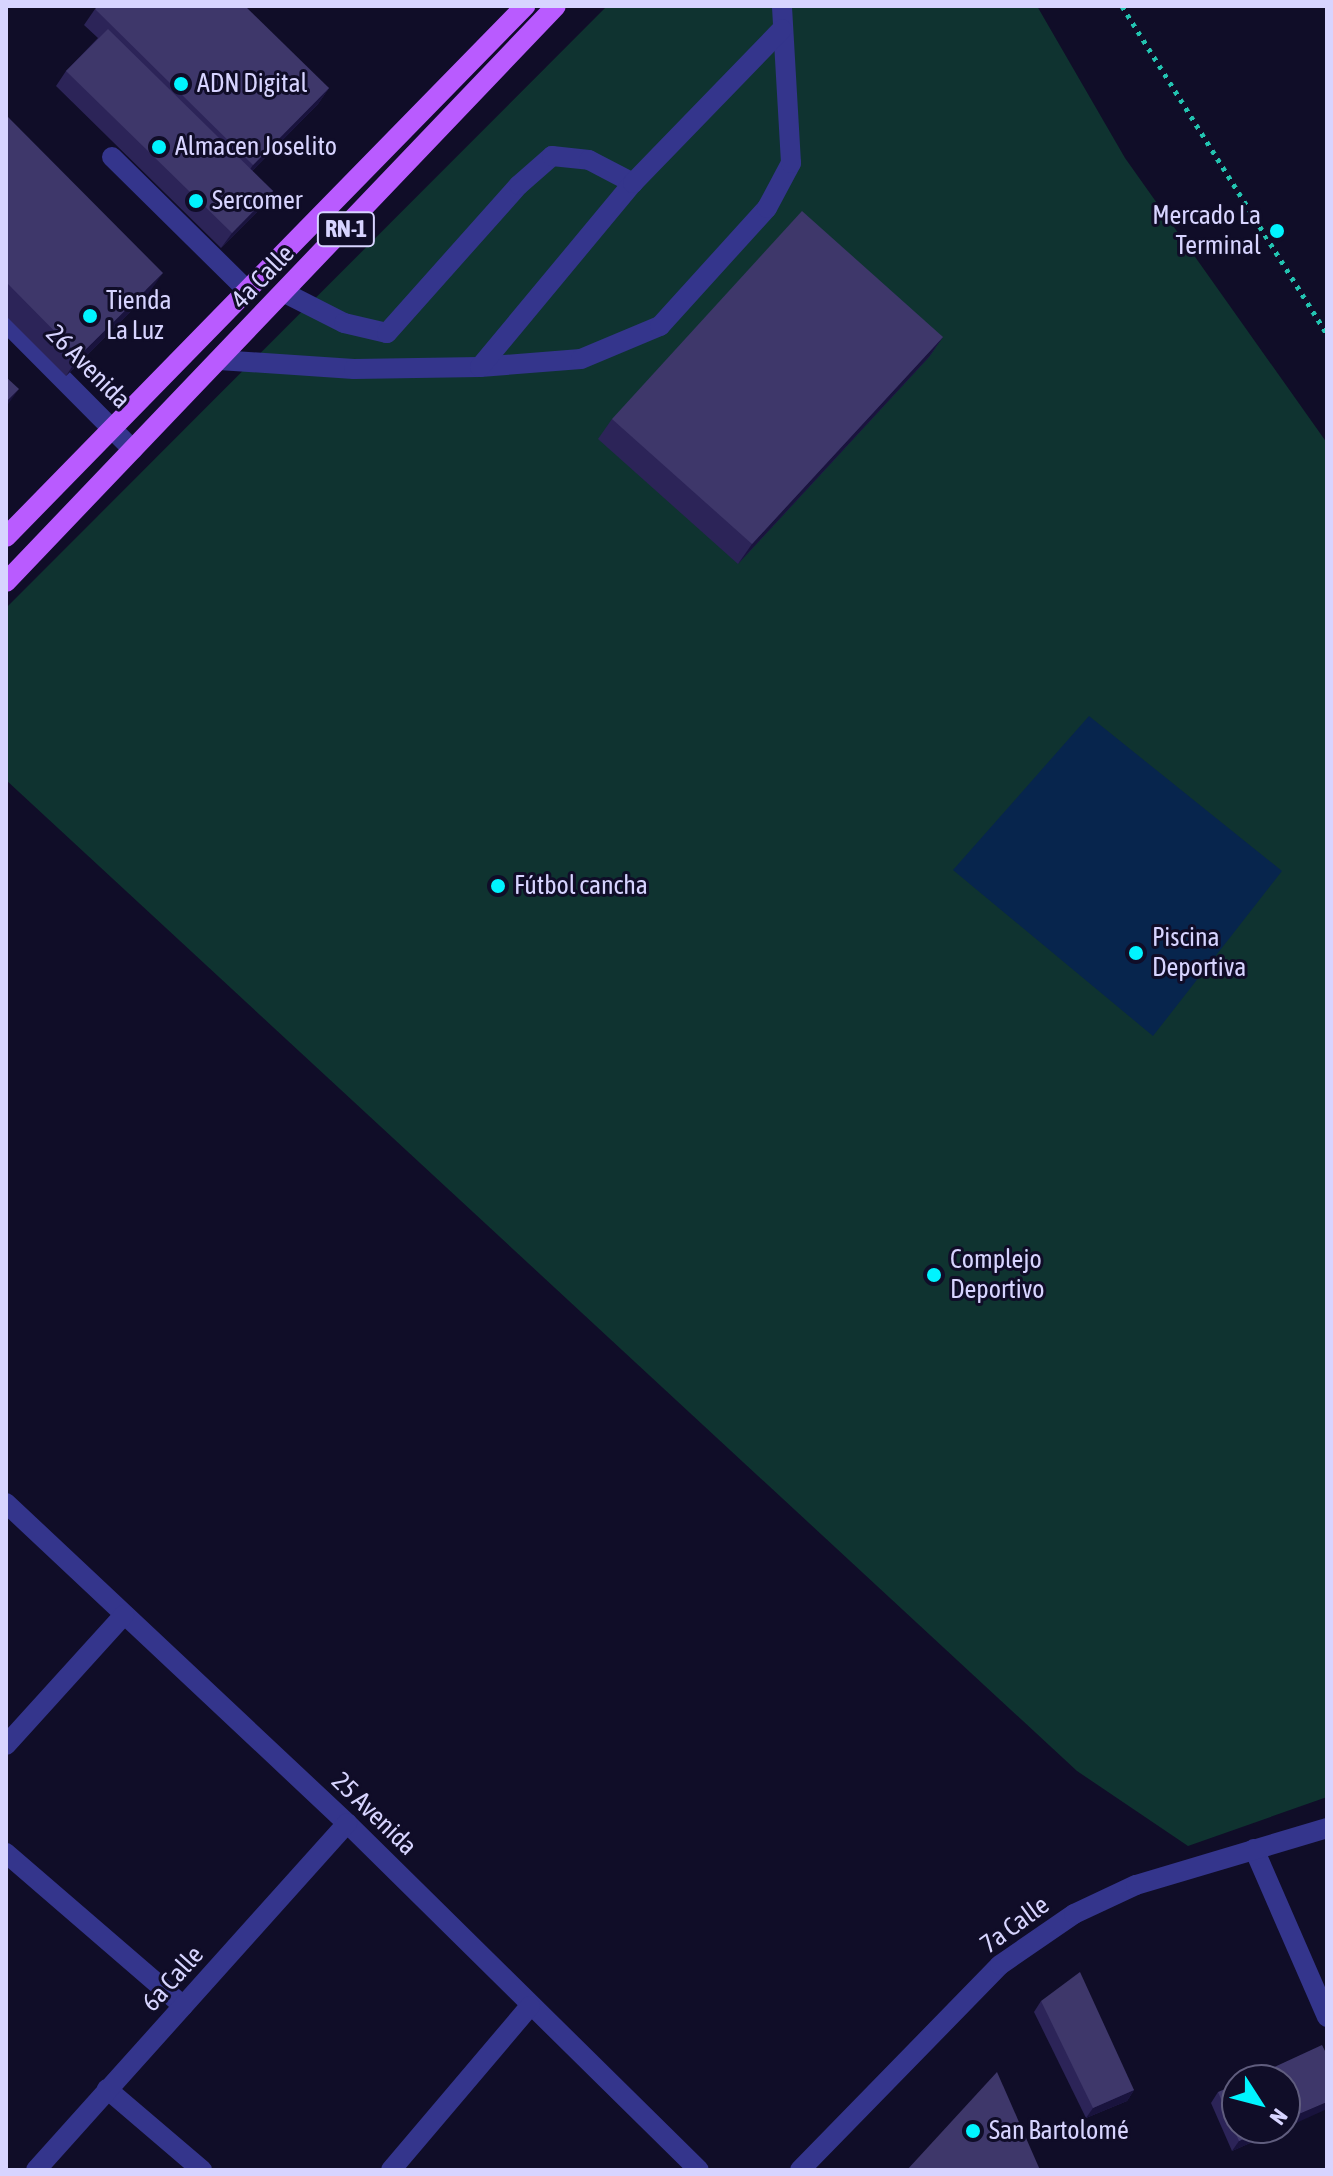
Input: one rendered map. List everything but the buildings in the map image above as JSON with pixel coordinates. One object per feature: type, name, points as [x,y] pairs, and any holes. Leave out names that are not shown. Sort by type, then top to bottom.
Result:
[{"type":"main road","name":"4a Calle","points":[[6,537],[525,6]]},
{"type":"main road","name":"4a Calle","points":[[6,582],[556,6]]},
{"type":"street","points":[[219,360],[376,369],[480,367],[581,359],[660,326],[767,208],[791,163],[789,64],[782,29],[782,6]]},
{"type":"street","points":[[480,367],[633,183],[782,29]]},
{"type":"street","points":[[376,369],[387,333],[519,185],[552,156],[589,160],[633,183]]},
{"type":"street","points":[[112,157],[248,291]]},
{"type":"street","points":[[285,293],[344,323],[387,333]]},
{"type":"street","name":"26 Avenida","points":[[6,322],[133,450]]},
{"type":"street","name":"25 Avenida","points":[[6,1503],[347,1823],[699,2170]]},
{"type":"street","points":[[6,1745],[124,1615]]},
{"type":"street","name":"6a Calle","points":[[36,2170],[347,1823]]},
{"type":"street","name":"7a Calle","points":[[800,2170],[1000,1965],[1074,1914],[1136,1885],[1327,1828]]},
{"type":"street","points":[[1254,1849],[1327,2017]]},
{"type":"street","points":[[6,1853],[183,2006]]},
{"type":"street","points":[[391,2170],[530,2006]]},
{"type":"street","points":[[107,2089],[202,2170]]},
{"type":"path","points":[[1122,6],[1327,334]]},
{"type":"green space","name":"Complejo Deportivo","points":[[607,6],[1037,6],[1125,158],[1327,443],[1327,1797],[1188,1846],[1077,1771],[6,780],[6,608]]},
{"type":"water","name":"Piscina Deportiva","points":[[1089,716],[1282,871],[1153,1036],[953,870]]},
{"type":"place","name":"ADN Digital","points":[[181,84]]},
{"type":"place","name":"Almacen Joselito","points":[[159,147]]},
{"type":"place","name":"Sercomer","points":[[196,201]]},
{"type":"place","name":"Mercado La Terminal","points":[[1277,231]]},
{"type":"place","name":"Tienda La Luz","points":[[90,316]]},
{"type":"place","name":"Fútbol cancha","points":[[498,886]]},
{"type":"place","name":"Piscina Deportiva","points":[[1136,953]]},
{"type":"place","name":"Complejo Deportivo","points":[[934,1275]]},
{"type":"place","name":"San Bartolomé","points":[[973,2131]]}]
